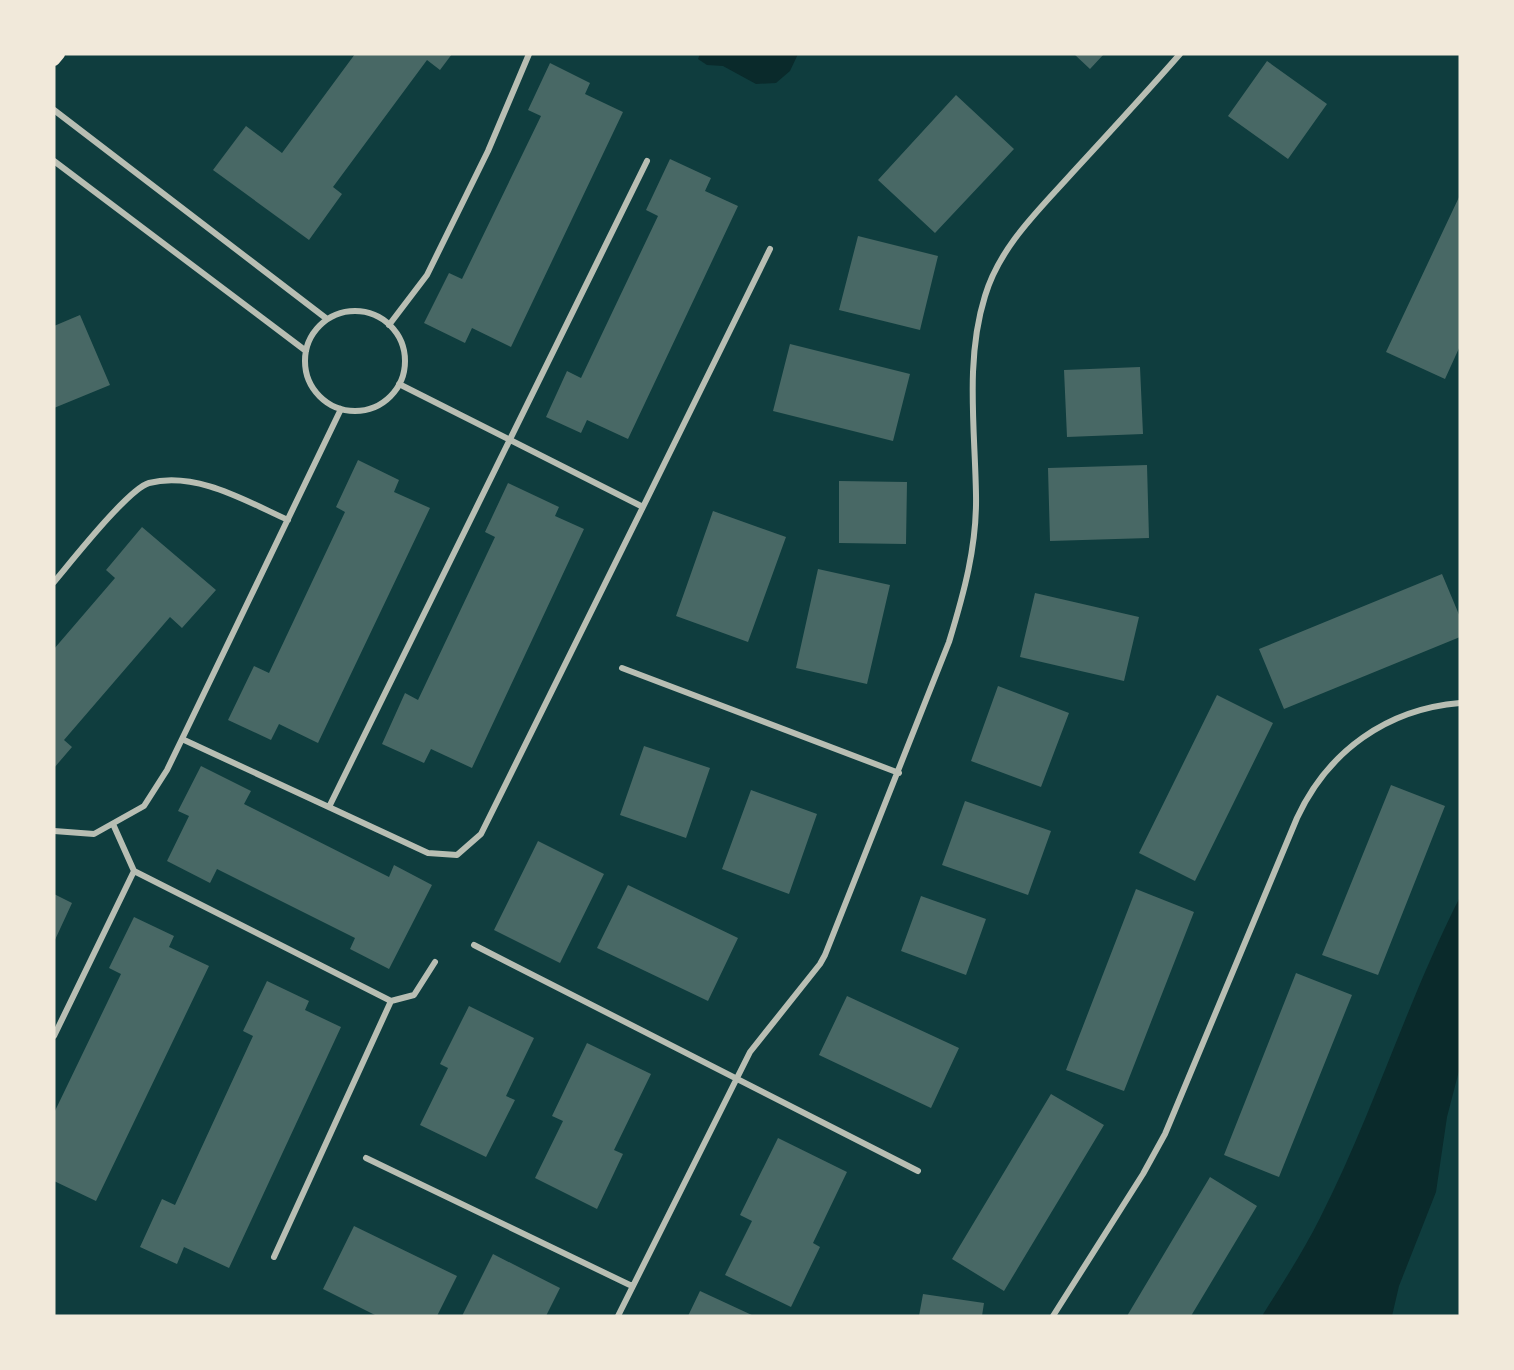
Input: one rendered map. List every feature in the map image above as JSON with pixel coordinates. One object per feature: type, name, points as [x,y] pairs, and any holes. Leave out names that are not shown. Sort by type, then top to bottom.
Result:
[{"type":"main road","points":[[54,60],[60,54]]},
{"type":"street","points":[[389,325],[427,275],[488,151],[529,54]]},
{"type":"street","points":[[618,1316],[757,1041],[825,955],[949,642],[963,600],[974,538],[976,495],[974,356],[985,294],[1003,255],[1019,232],[1180,54]]},
{"type":"street","points":[[54,110],[327,319]]},
{"type":"street","points":[[54,161],[306,351]]},
{"type":"street","points":[[329,807],[647,161]]},
{"type":"street","points":[[182,739],[428,853],[457,855],[481,834],[770,249]]},
{"type":"street","points":[[359,311],[375,316],[389,325],[399,337],[404,353],[404,369],[399,384],[389,397],[375,407],[358,411],[341,410],[328,403],[312,387],[305,366],[306,351],[317,328],[327,319],[343,313],[359,311]]},
{"type":"street","points":[[399,384],[643,507]]},
{"type":"street","points":[[54,831],[94,834],[144,806],[168,770],[341,410]]},
{"type":"street","points":[[54,582],[121,504],[147,484],[182,480],[225,491],[288,520]]},
{"type":"street","points":[[622,668],[899,773]]},
{"type":"street","points":[[1053,1316],[1143,1174],[1165,1134],[1297,818],[1311,791],[1325,772],[1351,746],[1390,721],[1431,706],[1460,703]]},
{"type":"street","points":[[113,824],[134,871],[391,1001],[414,995],[435,962]]},
{"type":"street","points":[[54,1036],[134,871]]},
{"type":"street","points":[[474,945],[918,1171]]},
{"type":"street","points":[[274,1257],[391,1001]]},
{"type":"street","points":[[366,1158],[632,1286]]},
{"type":"water","points":[[700,54],[798,54],[790,71],[776,83],[756,84],[723,66],[707,65],[698,59]]},
{"type":"water","points":[[1460,897],[1460,1067],[1447,1117],[1436,1192],[1399,1286],[1392,1316],[1262,1316],[1307,1243],[1339,1179],[1423,976]]},
{"type":"building","points":[[355,54],[452,54],[440,70],[427,60],[333,187],[342,194],[309,240],[213,170],[246,126],[282,153]]},
{"type":"building","points":[[1074,54],[1104,54],[1090,69]]},
{"type":"building","points":[[1267,61],[1327,104],[1288,159],[1228,116]]},
{"type":"building","points":[[550,63],[590,83],[585,94],[623,112],[511,347],[472,328],[465,343],[424,323],[449,273],[462,279],[541,116],[528,110]]},
{"type":"building","points":[[956,95],[1014,149],[935,233],[878,180]]},
{"type":"building","points":[[670,159],[711,178],[705,191],[738,206],[628,439],[587,420],[581,433],[546,417],[567,371],[581,378],[658,216],[646,210]]},
{"type":"building","points":[[1460,195],[1460,346],[1445,379],[1386,352]]},
{"type":"building","points":[[858,236],[938,256],[920,330],[839,310]]},
{"type":"building","points":[[80,315],[110,385],[54,408],[54,326]]},
{"type":"building","points":[[790,344],[910,374],[893,441],[773,411]]},
{"type":"building","points":[[1140,367],[1143,434],[1067,437],[1064,370]]},
{"type":"building","points":[[358,460],[399,480],[394,492],[430,508],[318,743],[279,724],[271,740],[228,720],[254,666],[269,673],[345,512],[336,507]]},
{"type":"building","points":[[1147,465],[1149,538],[1050,541],[1048,468]]},
{"type":"building","points":[[839,481],[907,482],[906,544],[839,543]]},
{"type":"building","points":[[508,483],[559,507],[555,516],[584,529],[472,768],[431,749],[424,763],[382,744],[405,693],[418,700],[495,537],[485,532]]},
{"type":"building","points":[[713,511],[786,537],[748,642],[676,616]]},
{"type":"building","points":[[142,527],[216,590],[182,628],[170,617],[64,740],[72,747],[54,768],[54,649],[115,578],[106,570]]},
{"type":"building","points":[[818,569],[890,585],[867,684],[796,668]]},
{"type":"building","points":[[1442,574],[1460,617],[1460,637],[1284,709],[1259,649]]},
{"type":"building","points":[[1035,593],[1139,617],[1124,681],[1020,657]]},
{"type":"building","points":[[998,686],[1069,713],[1041,787],[971,761]]},
{"type":"building","points":[[1217,695],[1273,723],[1195,881],[1139,853]]},
{"type":"building","points":[[644,746],[710,768],[686,838],[620,815]]},
{"type":"building","points":[[201,766],[251,791],[244,804],[389,877],[394,865],[432,885],[389,969],[350,949],[355,938],[217,869],[210,883],[167,861],[189,816],[178,811]]},
{"type":"building","points":[[1391,785],[1445,806],[1378,975],[1322,955]]},
{"type":"building","points":[[751,790],[817,814],[789,894],[722,869]]},
{"type":"building","points":[[965,801],[1051,831],[1028,895],[942,865]]},
{"type":"building","points":[[538,841],[604,874],[560,963],[494,930]]},
{"type":"building","points":[[628,885],[738,938],[708,1001],[597,948]]},
{"type":"building","points":[[1136,889],[1194,912],[1124,1091],[1066,1070]]},
{"type":"building","points":[[54,894],[72,903],[54,942]]},
{"type":"building","points":[[921,896],[986,919],[966,975],[901,951]]},
{"type":"building","points":[[134,917],[174,936],[169,947],[209,966],[96,1201],[54,1181],[54,1113],[121,974],[109,968]]},
{"type":"building","points":[[1296,973],[1352,995],[1279,1177],[1224,1155]]},
{"type":"building","points":[[267,981],[309,1001],[305,1010],[341,1027],[229,1268],[184,1247],[177,1264],[140,1247],[162,1199],[175,1205],[253,1036],[243,1031]]},
{"type":"building","points":[[847,996],[959,1048],[931,1108],[819,1055]]},
{"type":"building","points":[[469,1006],[534,1038],[506,1096],[515,1100],[486,1157],[420,1125],[448,1068],[440,1064]]},
{"type":"building","points":[[587,1043],[651,1074],[614,1150],[623,1154],[597,1209],[535,1178],[563,1121],[552,1116]]},
{"type":"building","points":[[1051,1094],[1104,1125],[1004,1291],[952,1259]]},
{"type":"building","points":[[778,1138],[847,1172],[813,1243],[820,1247],[791,1307],[725,1275],[752,1221],[740,1215]]},
{"type":"building","points":[[1210,1177],[1257,1206],[1191,1316],[1127,1316]]},
{"type":"building","points":[[354,1226],[457,1276],[437,1316],[377,1316],[323,1289]]},
{"type":"building","points":[[493,1254],[560,1288],[546,1316],[462,1316]]},
{"type":"building","points":[[700,1291],[754,1316],[688,1316]]},
{"type":"building","points":[[923,1294],[984,1303],[982,1316],[919,1316]]}]
